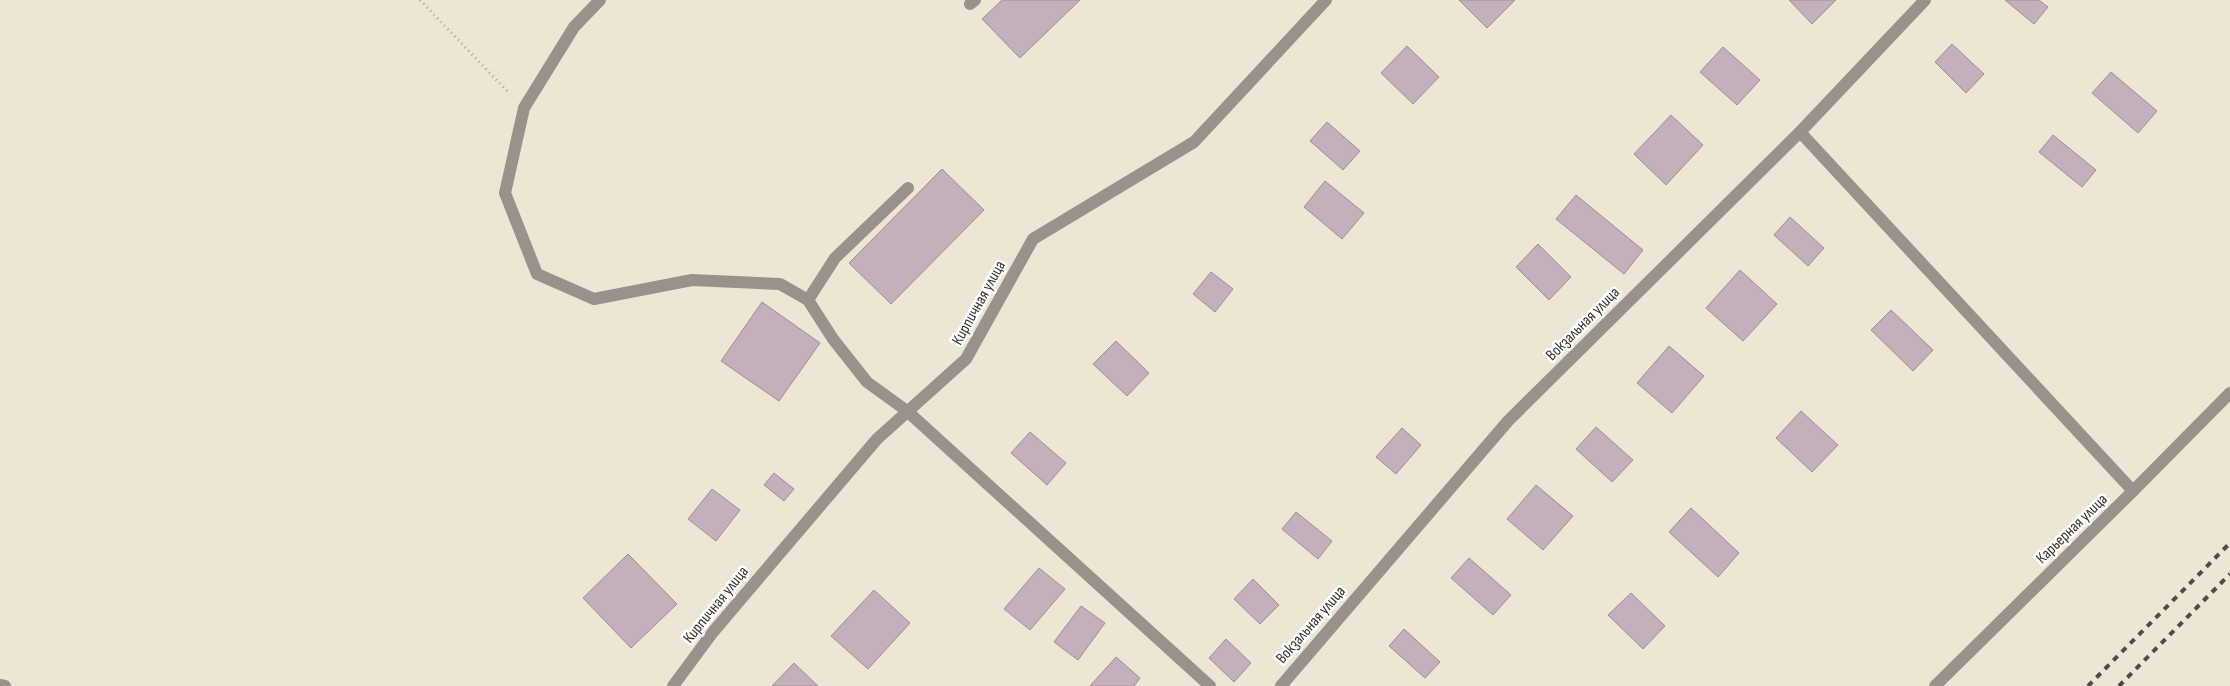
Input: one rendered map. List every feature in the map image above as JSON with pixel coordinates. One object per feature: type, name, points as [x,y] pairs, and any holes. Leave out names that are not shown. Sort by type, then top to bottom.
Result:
[{"type":"street","points":[[600,0],[574,27],[524,108],[505,193],[537,274],[594,299],[692,280],[780,284],[808,300],[833,339],[867,382],[907,411],[1210,686]]},
{"type":"street","name":"Кирпичная улица","points":[[673,686],[713,632],[877,439],[966,360],[1033,239],[1194,142],[1326,0]]},
{"type":"street","name":"Вокзальная улица","points":[[1280,686],[1508,422],[1800,132],[1925,0]]},
{"type":"street","points":[[1800,132],[2133,491]]},
{"type":"street","points":[[808,300],[835,258],[908,188]]},
{"type":"street","name":"Карьерная улица","points":[[1934,686],[2230,393]]},
{"type":"street","points":[[0,685],[5,686]]},
{"type":"path","points":[[420,0],[524,108]]},
{"type":"building","points":[[1002,0],[1080,0],[1020,58],[982,19]]},
{"type":"building","points":[[1459,0],[1515,0],[1487,28]]},
{"type":"building","points":[[1789,0],[1836,0],[1812,24]]},
{"type":"building","points":[[2005,0],[2039,0],[2048,7],[2034,24]]},
{"type":"building","points":[[1952,44],[1984,74],[1966,93],[1935,62]]},
{"type":"building","points":[[1407,46],[1439,77],[1413,104],[1381,73]]},
{"type":"building","points":[[1723,47],[1760,80],[1737,105],[1700,72]]},
{"type":"building","points":[[2111,72],[2157,111],[2138,133],[2092,93]]},
{"type":"building","points":[[1671,115],[1703,145],[1666,185],[1634,154]]},
{"type":"building","points":[[1327,122],[1360,151],[1343,170],[1310,141]]},
{"type":"building","points":[[2053,135],[2096,170],[2082,187],[2039,152]]},
{"type":"building","points":[[942,169],[984,210],[891,304],[849,263]]},
{"type":"building","points":[[1325,181],[1364,213],[1342,239],[1304,207]]},
{"type":"building","points":[[1576,195],[1643,250],[1624,274],[1556,219]]},
{"type":"building","points":[[1790,217],[1824,248],[1808,266],[1774,235]]},
{"type":"building","points":[[1538,244],[1571,277],[1549,300],[1516,267]]},
{"type":"building","points":[[1740,270],[1777,304],[1743,341],[1706,308]]},
{"type":"building","points":[[1211,272],[1233,289],[1215,312],[1193,294]]},
{"type":"building","points":[[762,302],[820,343],[779,401],[721,361]]},
{"type":"building","points":[[1891,310],[1933,350],[1913,371],[1871,330]]},
{"type":"building","points":[[1116,341],[1149,373],[1127,396],[1093,364]]},
{"type":"building","points":[[1669,346],[1704,376],[1672,413],[1637,383]]},
{"type":"building","points":[[1801,411],[1838,445],[1812,472],[1776,438]]},
{"type":"building","points":[[1596,427],[1633,460],[1612,482],[1576,449]]},
{"type":"building","points":[[1402,428],[1421,445],[1396,474],[1376,457]]},
{"type":"building","points":[[1030,432],[1066,463],[1047,485],[1011,453]]},
{"type":"building","points":[[774,473],[794,489],[784,501],[764,485]]},
{"type":"building","points":[[1536,485],[1573,516],[1543,550],[1507,519]]},
{"type":"building","points":[[712,489],[740,510],[716,541],[688,519]]},
{"type":"building","points":[[1691,508],[1739,553],[1718,577],[1669,532]]},
{"type":"building","points":[[1296,512],[1332,541],[1318,559],[1282,529]]},
{"type":"building","points":[[628,554],[677,604],[631,648],[583,598]]},
{"type":"building","points":[[1469,558],[1511,595],[1493,615],[1451,578]]},
{"type":"building","points":[[1039,568],[1065,589],[1030,630],[1004,609]]},
{"type":"building","points":[[1253,579],[1279,605],[1260,624],[1234,599]]},
{"type":"building","points":[[874,590],[910,623],[868,669],[831,636]]},
{"type":"building","points":[[1631,593],[1665,626],[1643,649],[1608,615]]},
{"type":"building","points":[[1081,606],[1105,623],[1078,660],[1054,642]]},
{"type":"building","points":[[1404,629],[1440,662],[1425,678],[1389,646]]},
{"type":"building","points":[[1226,639],[1251,663],[1234,682],[1209,658]]},
{"type":"building","points":[[1116,657],[1140,678],[1134,686],[1090,686]]},
{"type":"building","points":[[794,663],[818,686],[772,686]]},
{"type":"railway","points":[[2088,686],[2230,543]]},
{"type":"railway","points":[[2119,686],[2230,574]]}]
